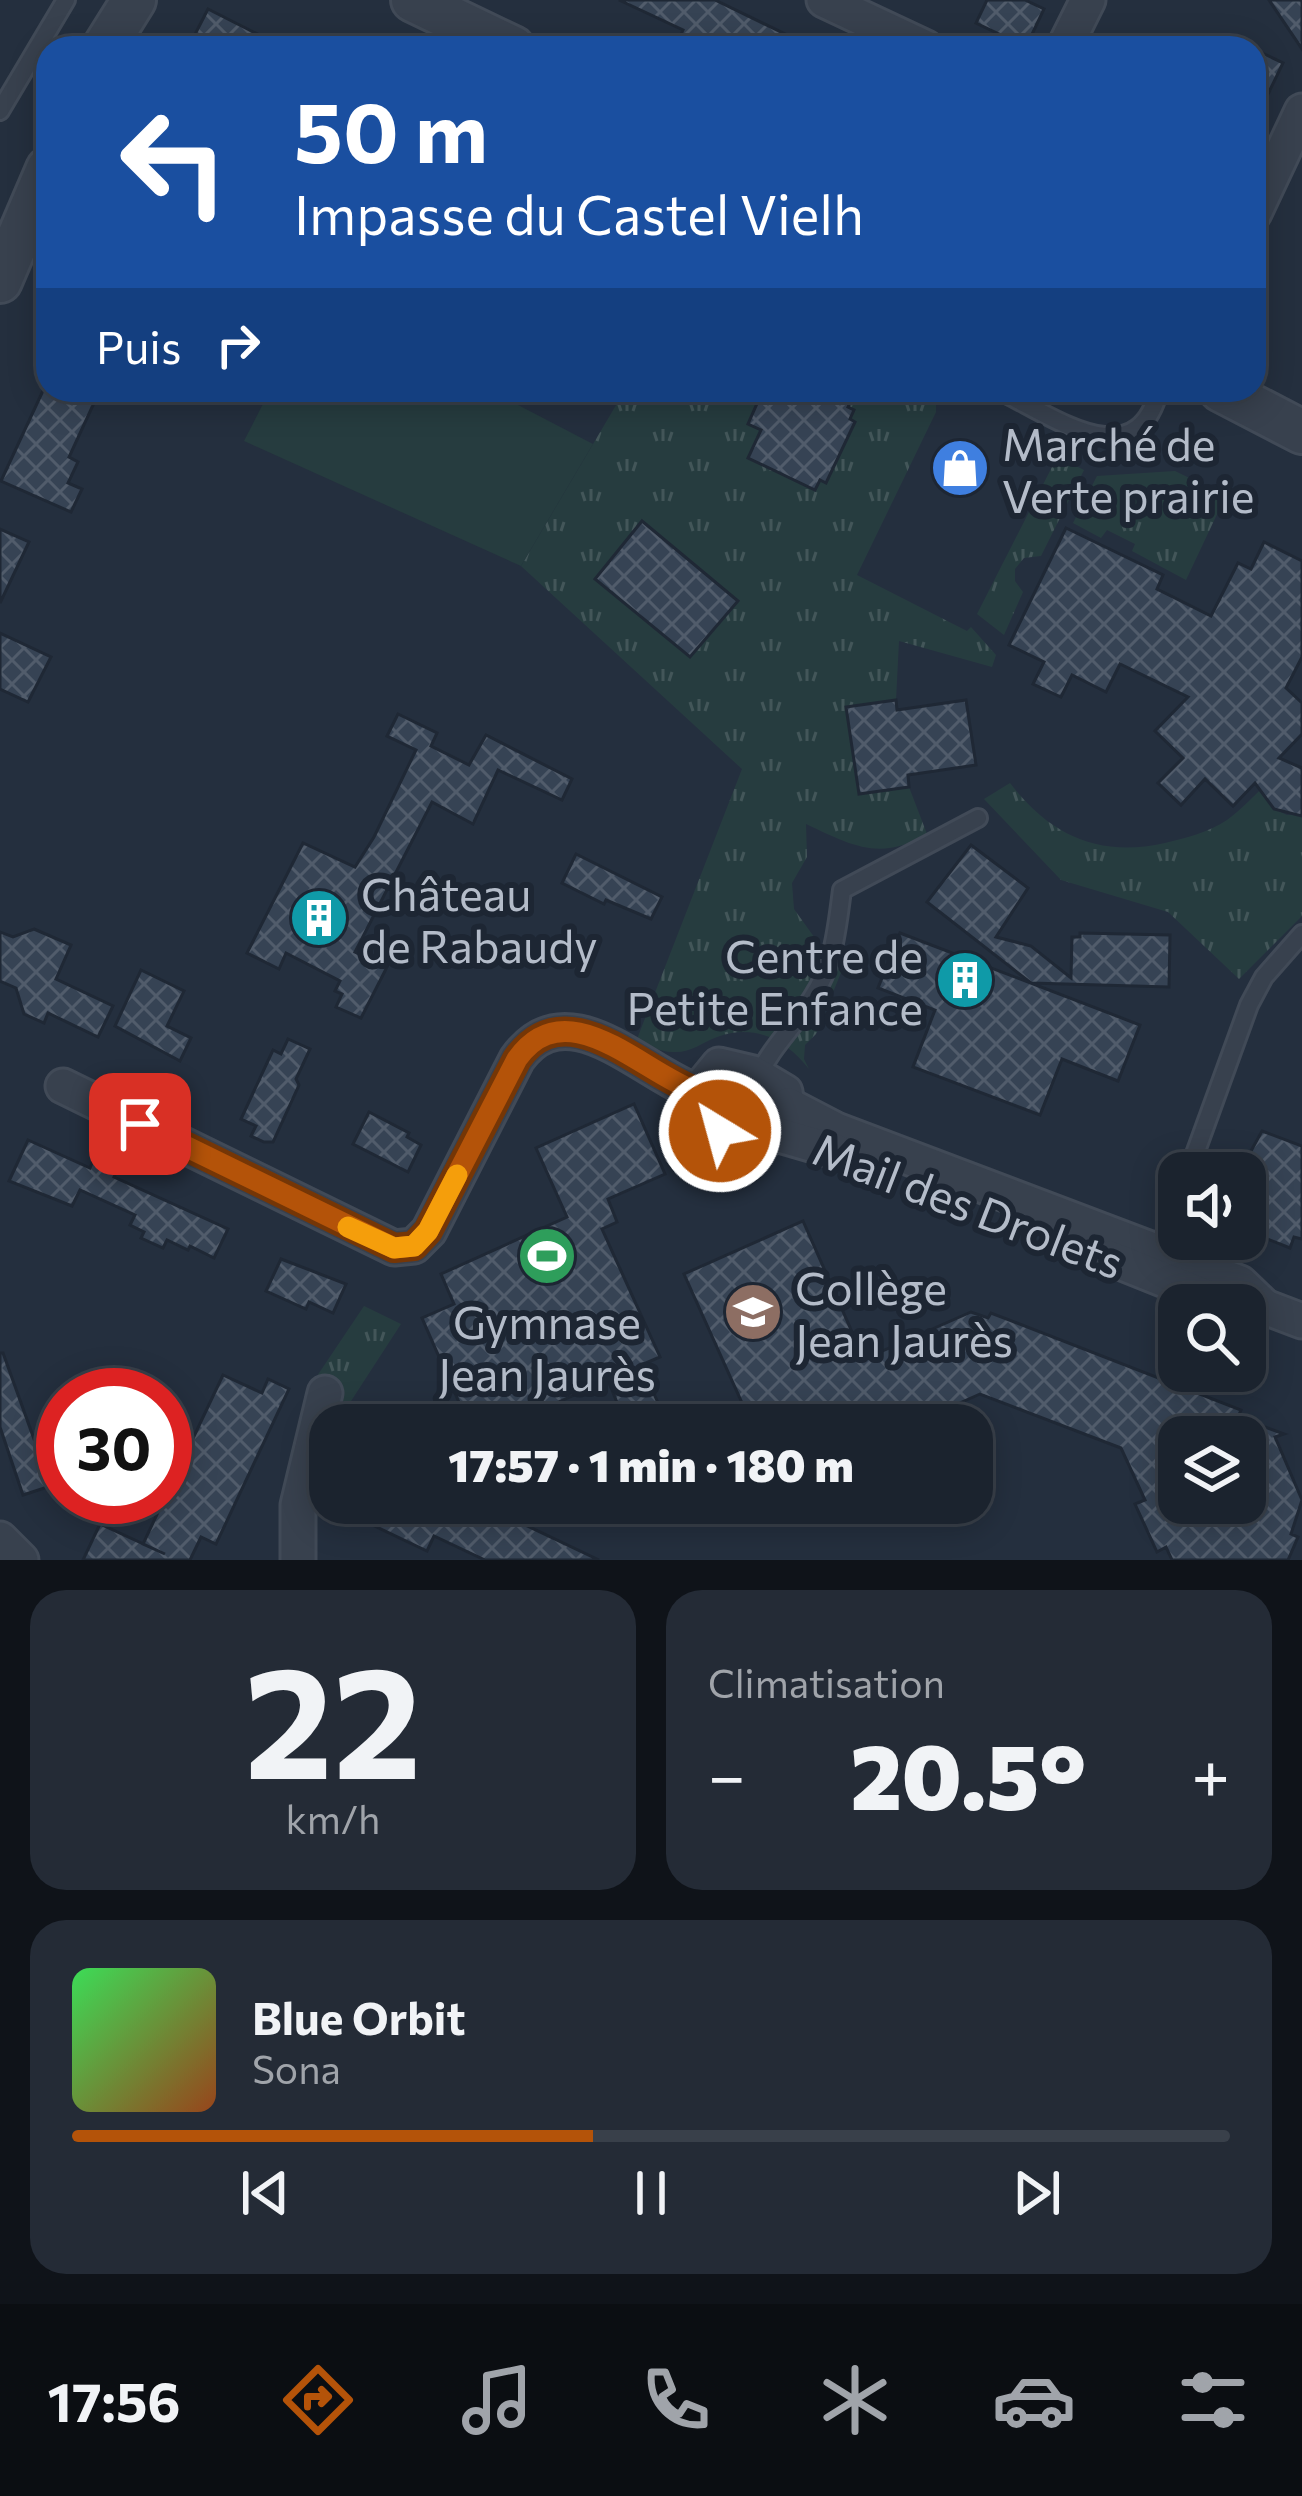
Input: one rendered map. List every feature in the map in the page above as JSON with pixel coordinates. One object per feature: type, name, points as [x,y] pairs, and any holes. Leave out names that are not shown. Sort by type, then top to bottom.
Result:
[{"type":"street","points":[[112,36],[134,0]]},
{"type":"street","points":[[412,0],[488,36]]},
{"type":"street","points":[[824,0],[900,36]]},
{"type":"street","points":[[1070,36],[1088,0]]},
{"type":"street","points":[[1266,188],[1302,111]]},
{"type":"street","points":[[0,281],[36,197]]},
{"type":"street","points":[[1244,402],[1302,432]]},
{"type":"street","points":[[63,1086],[394,1248],[414,1246],[428,1231],[529,1042],[551,1033],[582,1030],[697,1092]]},
{"type":"street","points":[[718,1065],[736,1066],[758,1076],[784,1092],[782,1120],[760,1144],[700,1119],[697,1092],[718,1065]]},
{"type":"street","name":"Mail des Drolets","points":[[782,1120],[807,1140],[1155,1263],[1241,1284]]},
{"type":"street","name":"Mail des Drolets","points":[[1155,1263],[1191,1284]]},
{"type":"street","name":"Mail des Drolets","points":[[1266,1310],[1302,1322]]},
{"type":"street","points":[[298,1560],[298,1505],[325,1393]]},
{"type":"street","points":[[0,1539],[21,1560]]},
{"type":"lane","points":[[45,36],[66,0]]},
{"type":"lane","points":[[0,111],[36,50]]},
{"type":"lane","points":[[1021,402],[1099,436],[1118,438],[1148,421],[1155,402]]},
{"type":"lane","points":[[758,1076],[777,1042],[815,995],[832,957],[842,890],[978,818]]},
{"type":"lane","points":[[1196,1152],[1249,1005],[1271,967],[1302,934]]},
{"type":"lane","points":[[1155,1263],[1158,1255]]},
{"type":"green space","points":[[264,402],[512,402],[593,444],[521,566],[244,441]]},
{"type":"green space","points":[[618,402],[936,402],[936,412],[857,575],[967,631],[971,627],[996,655],[992,667],[899,641],[896,700],[846,707],[859,794],[909,787],[927,834],[880,849],[852,844],[806,824],[807,857],[792,883],[794,909],[822,948],[847,958],[816,1034],[805,1045],[809,1069],[780,1042],[757,1033],[731,1033],[679,1052],[637,1039],[742,769],[521,566]]},
{"type":"green space","points":[[1072,464],[1084,470],[1041,556],[1024,558],[1015,569],[1015,581],[1023,592],[1004,635],[977,614],[1053,465]]},
{"type":"green space","points":[[1175,471],[1222,494],[1228,491],[1186,580],[1132,551],[1135,544],[1107,530],[1101,538],[1073,523],[1097,476]]},
{"type":"green space","points":[[1268,782],[1274,809],[1287,815],[1302,813],[1302,916],[1239,979],[1168,912],[1061,880],[984,799],[1010,783],[1059,829],[1098,845],[1141,847],[1189,837],[1220,824]]},
{"type":"green space","points":[[364,1306],[401,1324],[349,1404],[326,1404],[309,1388]]},
{"type":"building","points":[[619,0],[715,0],[789,36],[680,36],[683,30]]},
{"type":"building","points":[[987,0],[1025,0],[1044,9],[1031,36],[1003,36],[976,23]]},
{"type":"building","points":[[1269,0],[1302,0],[1302,49]]},
{"type":"building","points":[[208,9],[261,36],[194,36]]},
{"type":"building","points":[[1266,55],[1283,63],[1266,98]]},
{"type":"building","points":[[38,402],[94,402],[69,457],[78,462],[68,483],[82,489],[71,512],[1,481]]},
{"type":"building","points":[[758,402],[850,402],[848,407],[854,410],[850,419],[855,422],[826,483],[820,480],[815,490],[748,458],[761,430],[748,424]]},
{"type":"building","points":[[642,521],[738,601],[690,657],[595,579]]},
{"type":"building","points":[[1066,528],[1163,575],[1157,589],[1211,616],[1238,563],[1251,569],[1264,542],[1302,561],[1302,657],[1286,688],[1302,703],[1302,734],[1279,758],[1302,768],[1302,816],[1274,809],[1255,783],[1233,806],[1205,779],[1181,805],[1158,783],[1183,758],[1155,731],[1188,697],[1120,664],[1106,692],[1072,675],[1061,697],[1033,684],[1044,662],[1009,645]]},
{"type":"building","points":[[0,529],[29,542],[0,603]]},
{"type":"building","points":[[0,633],[51,657],[28,702],[0,689]]},
{"type":"building","points":[[896,700],[897,710],[966,700],[976,765],[908,775],[909,787],[859,794],[846,707]]},
{"type":"building","points":[[398,714],[437,733],[431,746],[469,765],[486,735],[572,779],[562,800],[498,770],[473,824],[432,802],[355,952],[387,967],[361,1018],[336,1007],[342,994],[335,991],[340,981],[286,953],[279,969],[247,953],[303,843],[355,867],[374,837],[416,750],[387,736]]},
{"type":"building","points":[[971,845],[1028,888],[996,937],[1031,946],[1071,978],[1072,937],[1080,933],[1170,935],[1169,987],[1031,983],[927,902]]},
{"type":"building","points":[[576,854],[662,897],[651,919],[606,900],[604,904],[562,883]]},
{"type":"building","points":[[34,929],[71,945],[56,979],[113,1006],[98,1037],[48,1013],[44,1023],[24,1014],[16,988],[0,981],[0,932],[13,937]]},
{"type":"building","name":"Centre de Petite Enfance","points":[[900,933],[1140,1025],[1118,1081],[1062,1059],[1040,1115],[913,1067],[935,1010],[878,988]]},
{"type":"building","points":[[141,970],[184,991],[167,1026],[191,1038],[180,1061],[115,1026]]},
{"type":"building","points":[[288,1039],[310,1049],[273,1142],[264,1142],[251,1136],[256,1126],[241,1119],[273,1050],[281,1054]]},
{"type":"building","name":"Gymnase Jean Jaurès","points":[[634,1104],[665,1174],[608,1199],[617,1222],[602,1229],[660,1357],[641,1365],[659,1404],[618,1404],[608,1380],[554,1404],[460,1404],[422,1318],[454,1304],[441,1274],[567,1217],[536,1148]]},
{"type":"building","points":[[369,1112],[409,1133],[407,1137],[421,1145],[408,1172],[353,1144]]},
{"type":"building","points":[[1262,1131],[1302,1146],[1302,1239],[1294,1237],[1290,1248],[1266,1238],[1266,1152],[1250,1152]]},
{"type":"building","points":[[28,1140],[90,1168],[94,1158],[118,1168],[114,1177],[228,1229],[214,1258],[190,1246],[188,1250],[167,1240],[163,1248],[141,1238],[144,1232],[130,1225],[135,1215],[80,1190],[72,1206],[9,1181]]},
{"type":"building","points":[[803,1221],[864,1359],[971,1312],[988,1318],[991,1313],[1158,1378],[1158,1392],[1195,1392],[1241,1410],[1238,1416],[1158,1416],[1158,1524],[1266,1524],[1266,1427],[1284,1434],[1275,1437],[1302,1500],[1291,1534],[1298,1537],[1288,1560],[1172,1560],[1166,1547],[1157,1552],[1135,1504],[1145,1500],[1121,1448],[980,1394],[957,1404],[743,1404],[684,1274]]},
{"type":"building","points":[[281,1259],[346,1284],[333,1313],[309,1302],[306,1309],[266,1291]]},
{"type":"building","points":[[3,1353],[36,1438],[36,1491],[23,1495],[0,1427]]},
{"type":"building","points":[[223,1375],[262,1393],[268,1379],[289,1389],[216,1544],[201,1537],[190,1560],[83,1560],[100,1524],[143,1544],[152,1524],[192,1524],[192,1440]]},
{"type":"building","points":[[370,1524],[523,1524],[599,1560],[485,1560],[434,1536],[427,1551]]},
{"type":"slow traffic","points":[[348,1227],[394,1248],[414,1246],[428,1231],[457,1175]]},
{"type":"place","name":"Marché de Verte prairie","points":[[960,468]]},
{"type":"place","name":"Château de Rabaudy","points":[[319,918]]},
{"type":"place","name":"Centre de Petite Enfance","points":[[965,980]]},
{"type":"place","name":"Gymnase Jean Jaurès","points":[[547,1256]]},
{"type":"place","name":"Collège Jean Jaurès","points":[[753,1312]]},
{"type":"route","points":[[140,1124],[394,1248],[414,1246],[428,1231],[517,1059],[529,1042],[551,1033],[582,1030],[697,1092],[700,1119],[720,1131]]}]
